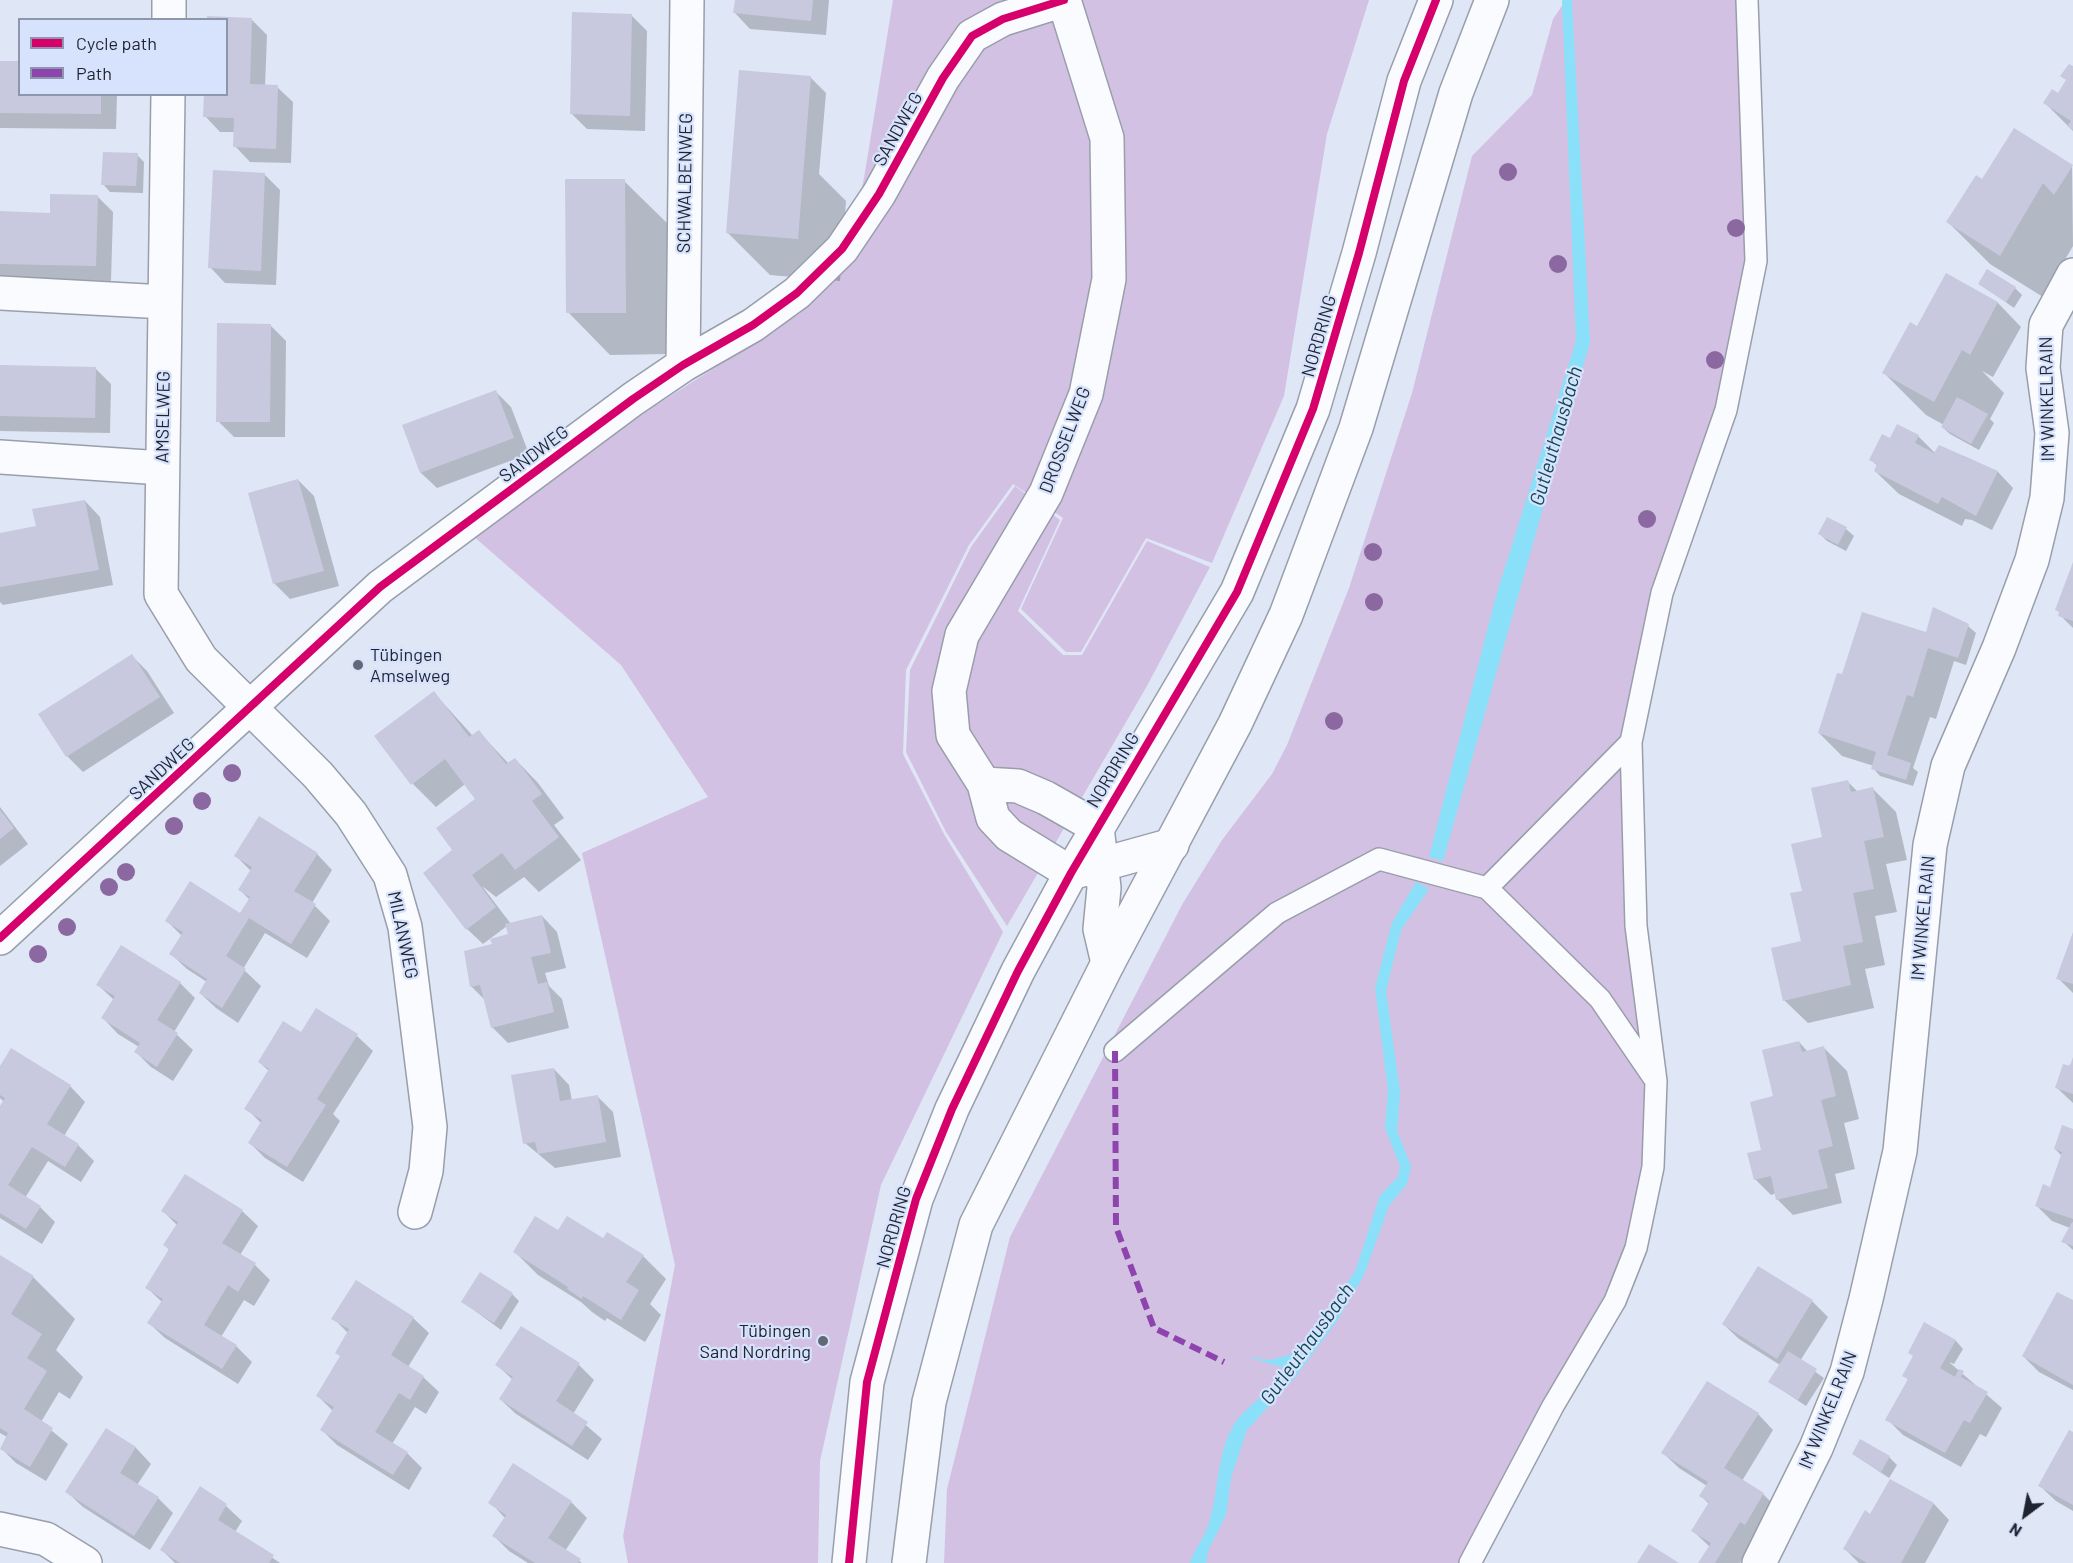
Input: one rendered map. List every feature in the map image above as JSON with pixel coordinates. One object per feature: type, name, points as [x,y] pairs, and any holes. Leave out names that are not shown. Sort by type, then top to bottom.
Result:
[{"type":"street","points":[[169,0],[169,18]]},
{"type":"street","name":"SCHWALBENWEG","points":[[683,365],[687,0]]},
{"type":"street","name":"SANDWEG","points":[[0,938],[380,587],[633,399],[798,293],[842,249],[890,176],[943,78],[972,36],[1003,19],[1064,0]]},
{"type":"street","name":"DROSSELWEG","points":[[1064,0],[1107,138],[1110,279],[1086,394],[1046,493],[962,635],[949,691],[953,735],[984,784],[993,818],[1009,836],[1071,873]]},
{"type":"street","name":"NORDRING","points":[[849,1563],[867,1382],[916,1199],[951,1109],[1018,971],[1097,827],[1237,592],[1313,409],[1359,253],[1404,81],[1436,0]]},
{"type":"street","points":[[909,1563],[929,1402],[976,1225],[1108,963],[1235,724],[1287,615],[1356,428],[1456,93],[1492,0]]},
{"type":"street","name":"AMSELWEG","points":[[168,96],[161,594],[201,659],[251,708]]},
{"type":"street","name":"IM WINKELRAIN","points":[[1759,1563],[1816,1448],[1843,1383],[1866,1299],[1900,1151],[1930,845],[1948,766],[1999,648],[2032,560],[2047,498],[2052,433],[2043,368],[2046,325],[2073,275]]},
{"type":"street","points":[[0,293],[165,302]]},
{"type":"street","points":[[0,457],[162,468]]},
{"type":"street","name":"MILANWEG","points":[[251,708],[318,775],[345,807],[390,875],[405,927],[430,1127],[426,1171],[415,1212]]},
{"type":"street","points":[[984,784],[1018,786],[1046,798],[1097,827]]},
{"type":"street","name":"NORDRING","points":[[1097,827],[1104,888],[1100,929],[1108,963]]},
{"type":"street","points":[[1071,873],[1103,866],[1172,845]]},
{"type":"street","points":[[0,1529],[46,1539],[86,1563]]},
{"type":"lane","points":[[1470,1563],[1553,1406],[1615,1301],[1636,1248],[1653,1167],[1656,1081],[1636,926],[1631,742],[1662,593],[1726,410],[1756,261],[1747,0]]},
{"type":"lane","points":[[1487,888],[1631,742]]},
{"type":"lane","points":[[1115,1051],[1278,913],[1379,859],[1487,888],[1600,999],[1656,1081]]},
{"type":"shaded area","points":[[893,0],[1369,0],[1327,134],[1284,396],[1212,563],[1146,538],[1081,652],[1066,652],[1021,609],[1063,518],[1013,484],[969,545],[906,670],[903,754],[944,834],[1003,932],[881,1185],[820,1461],[818,1563],[628,1563],[623,1536],[675,1265],[582,853],[708,797],[621,665],[472,535],[653,407],[799,314],[843,272],[864,178]]},
{"type":"shaded area","points":[[1566,0],[1747,0],[1756,261],[1726,410],[1662,593],[1631,742],[1656,1081],[1636,1248],[1470,1563],[944,1563],[947,1489],[1010,1237],[1183,903],[1222,840],[1272,774],[1287,745],[1349,588],[1412,393],[1472,156],[1532,95],[1553,19]]},
{"type":"shaded area","points":[[1015,486],[1060,520],[1018,611],[1063,655],[1082,655],[1147,541],[1210,567],[1147,686],[1007,926],[946,832],[906,752],[910,670],[971,547]]},
{"type":"water","name":"Gutleuthausbach","points":[[1562,0],[1572,0],[1590,342],[1443,861],[1429,857],[1496,596],[1576,341]]},
{"type":"water","name":"Gutleuthausbach","points":[[1416,882],[1429,889],[1401,930],[1386,991],[1400,1092],[1397,1131],[1411,1166],[1407,1184],[1389,1206],[1364,1275],[1337,1321],[1293,1380],[1247,1430],[1231,1478],[1226,1515],[1208,1551],[1206,1563],[1190,1563],[1212,1513],[1221,1460],[1229,1435],[1238,1419],[1270,1387],[1285,1368],[1247,1357],[1270,1360],[1293,1354],[1330,1311],[1356,1269],[1380,1195],[1398,1177],[1400,1166],[1385,1128],[1388,1090],[1375,988],[1392,923]]},
{"type":"building","points":[[735,0],[813,0],[811,21],[733,13]]},
{"type":"building","points":[[572,12],[632,14],[630,116],[570,114]]},
{"type":"building","points":[[207,16],[252,18],[250,84],[278,85],[276,149],[233,147],[234,118],[203,117],[204,96],[228,96],[228,18],[207,18]]},
{"type":"building","points":[[0,61],[18,61],[18,96],[101,96],[101,114],[0,113]]},
{"type":"building","points":[[2069,64],[2073,66],[2073,130],[2067,126],[2071,121],[2043,103],[2052,89],[2058,93],[2066,80],[2060,76]]},
{"type":"building","points":[[739,70],[811,76],[798,239],[726,233]]},
{"type":"building","points":[[2014,128],[2073,165],[2054,195],[2043,183],[2000,256],[1946,222],[1976,175],[1982,179]]},
{"type":"building","points":[[103,152],[138,153],[136,186],[101,185]]},
{"type":"building","points":[[213,170],[265,173],[261,271],[208,268]]},
{"type":"building","points":[[565,179],[625,179],[626,313],[566,313]]},
{"type":"building","points":[[50,194],[98,195],[96,266],[0,264],[0,211],[50,213]]},
{"type":"building","points":[[1987,269],[2016,287],[2006,302],[1978,284]]},
{"type":"building","points":[[1946,273],[1998,302],[1970,355],[1962,350],[1934,402],[1882,373],[1910,322],[1917,326]]},
{"type":"building","points":[[217,323],[271,324],[270,422],[216,422]]},
{"type":"building","points":[[0,365],[96,367],[95,418],[0,416]]},
{"type":"building","points":[[496,390],[514,438],[420,473],[402,425]]},
{"type":"building","points":[[1957,397],[1988,414],[1971,444],[1941,427]]},
{"type":"building","points":[[1897,424],[1919,435],[1915,443],[1934,453],[1939,445],[1998,471],[1976,516],[1942,497],[1938,504],[1874,471],[1877,464],[1869,460],[1882,434],[1890,438]]},
{"type":"building","points":[[298,479],[324,571],[273,584],[248,493]]},
{"type":"building","points":[[85,500],[99,570],[0,587],[0,533],[36,526],[32,509]]},
{"type":"building","points":[[1827,517],[1847,527],[1838,545],[1818,534]]},
{"type":"building","points":[[2073,562],[2073,621],[2058,616],[2059,612],[2055,610]]},
{"type":"building","points":[[1933,607],[1969,624],[1958,658],[1928,648],[1913,697],[1907,695],[1887,755],[1911,763],[1906,780],[1871,769],[1876,752],[1818,733],[1837,673],[1842,674],[1862,612],[1926,632]]},
{"type":"building","points":[[132,654],[160,697],[66,757],[38,714]]},
{"type":"building","points":[[434,691],[469,737],[479,730],[506,764],[515,758],[542,794],[532,801],[559,837],[515,870],[502,853],[472,875],[496,907],[466,930],[423,873],[452,850],[436,828],[475,799],[445,759],[411,785],[374,736]]},
{"type":"building","points":[[1848,780],[1851,792],[1873,787],[1884,837],[1864,841],[1874,889],[1853,893],[1863,942],[1843,946],[1851,985],[1783,1001],[1771,948],[1801,941],[1790,893],[1802,891],[1791,844],[1822,837],[1811,788]]},
{"type":"building","points":[[0,810],[14,828],[0,839]]},
{"type":"building","points":[[259,816],[318,853],[294,891],[316,904],[291,944],[249,918],[226,956],[246,969],[222,1008],[199,993],[207,979],[169,954],[183,932],[165,921],[190,881],[240,913],[250,897],[238,890],[252,867],[234,856]]},
{"type":"building","points":[[542,915],[551,953],[531,957],[538,984],[547,982],[554,1012],[491,1028],[480,985],[470,987],[464,951],[492,944],[490,939],[508,934],[505,924]]},
{"type":"building","points":[[2073,932],[2073,984],[2056,979]]},
{"type":"building","points":[[121,945],[181,982],[157,1020],[178,1033],[157,1067],[134,1052],[140,1043],[101,1018],[115,996],[96,985]]},
{"type":"building","points":[[316,1008],[358,1034],[317,1099],[326,1105],[287,1167],[248,1143],[262,1120],[244,1109],[269,1069],[258,1062],[283,1021],[301,1032]]},
{"type":"building","points":[[1799,1041],[1802,1052],[1824,1046],[1836,1096],[1821,1100],[1833,1146],[1818,1150],[1828,1188],[1776,1200],[1771,1176],[1754,1180],[1747,1153],[1761,1150],[1750,1102],[1773,1096],[1762,1050]]},
{"type":"building","points":[[11,1048],[71,1085],[47,1124],[79,1144],[65,1167],[32,1147],[8,1185],[41,1206],[26,1229],[0,1213],[0,1106],[5,1098],[0,1095],[0,1066]]},
{"type":"building","points":[[2073,1057],[2073,1094],[2055,1088],[2063,1064],[2070,1066]]},
{"type":"building","points":[[554,1068],[560,1101],[598,1095],[606,1142],[538,1154],[535,1142],[523,1144],[511,1075]]},
{"type":"building","points":[[2062,1125],[2073,1129],[2073,1219],[2035,1206],[2043,1184],[2050,1187],[2062,1152],[2054,1149]]},
{"type":"building","points":[[185,1174],[243,1210],[222,1243],[256,1263],[238,1292],[228,1285],[204,1325],[237,1345],[222,1369],[147,1323],[163,1299],[145,1288],[169,1249],[163,1245],[178,1222],[161,1211]]},
{"type":"building","points":[[535,1216],[558,1230],[567,1216],[603,1238],[607,1232],[644,1255],[626,1282],[639,1290],[621,1320],[583,1296],[582,1299],[567,1289],[568,1287],[513,1252]]},
{"type":"building","points":[[2073,1222],[2073,1246],[2061,1242]]},
{"type":"building","points":[[0,1255],[34,1276],[11,1314],[42,1334],[27,1358],[47,1371],[24,1409],[53,1428],[30,1467],[0,1449],[8,1433],[0,1428]]},
{"type":"building","points":[[1758,1266],[1813,1300],[1777,1359],[1722,1324]]},
{"type":"building","points":[[480,1272],[513,1293],[494,1323],[461,1302]]},
{"type":"building","points":[[356,1280],[414,1317],[391,1355],[424,1376],[410,1400],[399,1393],[375,1432],[408,1452],[393,1475],[320,1430],[334,1407],[316,1396],[340,1356],[335,1353],[349,1329],[331,1319]]},
{"type":"building","points":[[2057,1292],[2073,1300],[2073,1385],[2022,1356]]},
{"type":"building","points":[[1924,1322],[1956,1340],[1940,1368],[1955,1377],[1959,1369],[1964,1371],[1961,1377],[1988,1392],[1970,1423],[1964,1420],[1945,1453],[1885,1420],[1908,1379],[1902,1376],[1913,1356],[1908,1353]]},
{"type":"building","points":[[521,1326],[580,1363],[556,1401],[588,1422],[572,1446],[499,1399],[513,1377],[495,1365]]},
{"type":"building","points":[[1788,1351],[1817,1369],[1798,1400],[1768,1382]]},
{"type":"building","points":[[1707,1381],[1759,1413],[1724,1468],[1764,1493],[1745,1525],[1740,1522],[1715,1563],[1698,1563],[1711,1543],[1691,1531],[1709,1502],[1699,1496],[1708,1482],[1661,1453]]},
{"type":"building","points":[[106,1428],[136,1447],[120,1473],[159,1497],[134,1536],[65,1492]]},
{"type":"building","points":[[2069,1430],[2073,1432],[2073,1505],[2038,1486]]},
{"type":"building","points":[[1860,1439],[1890,1456],[1881,1472],[1852,1454]]},
{"type":"building","points":[[513,1463],[572,1501],[548,1538],[581,1559],[578,1563],[535,1563],[492,1536],[506,1515],[488,1503]]},
{"type":"building","points":[[1890,1479],[1934,1503],[1901,1563],[1867,1563],[1843,1549],[1865,1510],[1870,1514]]},
{"type":"building","points":[[200,1486],[227,1504],[218,1520],[274,1555],[269,1563],[180,1563],[160,1550]]},
{"type":"building","points":[[1649,1544],[1679,1563],[1637,1563]]},
{"type":"marked path","points":[[1115,1051],[1116,1227],[1154,1328],[1224,1362]]},
{"type":"cycle path","points":[[0,938],[380,587],[633,399],[683,365],[753,325],[797,293],[842,249],[879,194],[943,78],[972,36],[1003,19],[1064,0]]},
{"type":"cycle path","points":[[849,1563],[867,1382],[916,1199],[952,1109],[1018,971],[1071,873],[1237,592],[1313,409],[1359,253],[1404,81],[1436,0]]},
{"type":"place","name":"Tübingen Amselweg","points":[[358,665]]},
{"type":"place","name":"Tübingen Sand Nordring","points":[[823,1341]]}]
